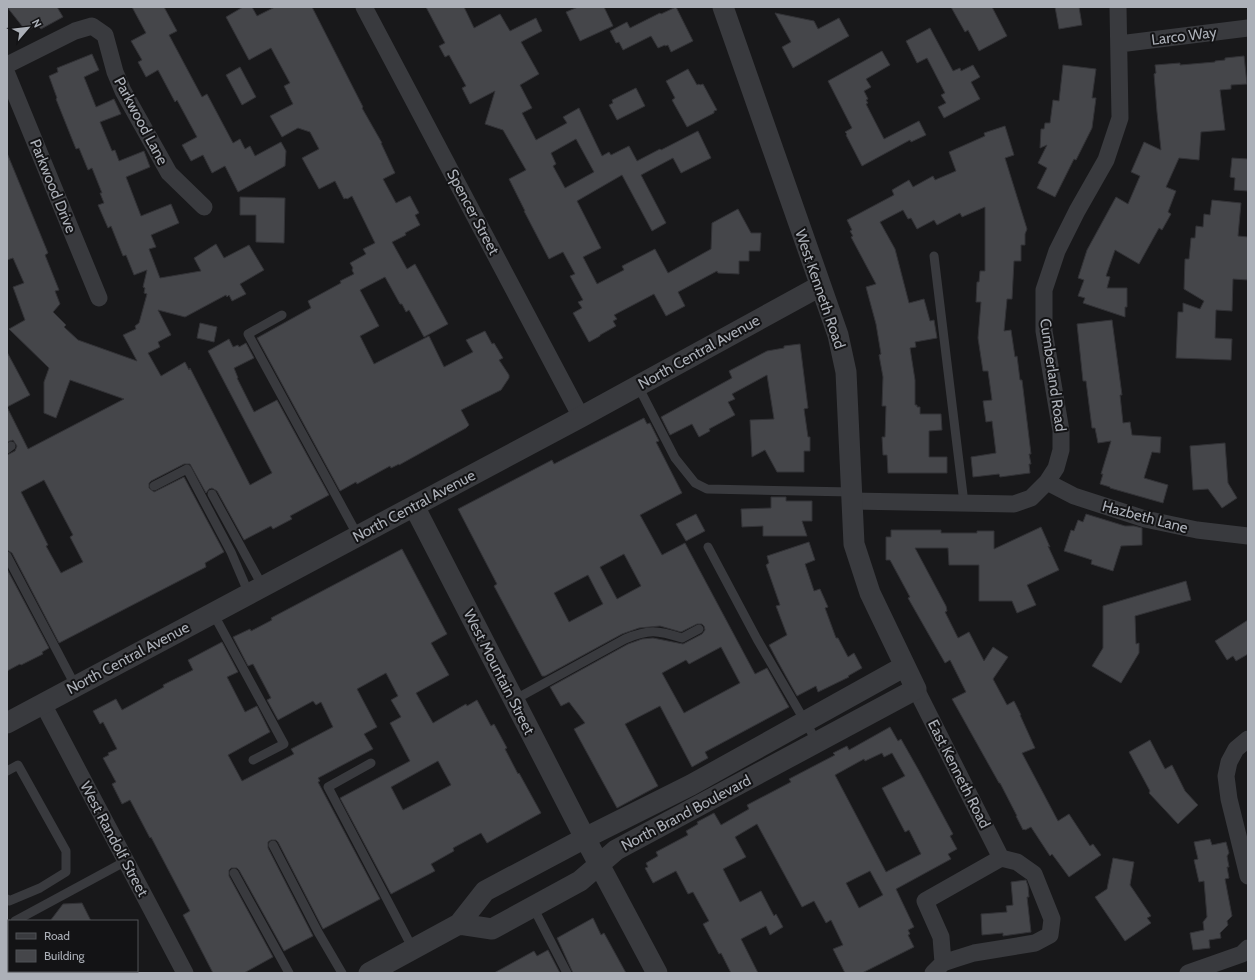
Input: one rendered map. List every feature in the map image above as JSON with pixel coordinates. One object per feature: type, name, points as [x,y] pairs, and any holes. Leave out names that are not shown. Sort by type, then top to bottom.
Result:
[{"type":"street","name":"Spencer Street","points":[[364,7],[581,417]]},
{"type":"street","name":"West Kenneth Road","points":[[723,7],[838,335],[846,372],[854,544],[870,593],[916,689]]},
{"type":"street","name":"Cumberland Road","points":[[852,496],[964,503],[1014,504],[1031,498],[1047,482],[1056,468],[1061,450],[1061,431],[1044,331],[1044,290],[1057,251],[1077,211],[1106,160],[1120,118],[1118,7]]},
{"type":"street","name":"Parkwood Lane","points":[[7,65],[75,31],[92,26],[104,35],[115,72],[169,173],[204,207]]},
{"type":"street","name":"Larco Way","points":[[1119,44],[1248,28]]},
{"type":"street","name":"Parkwood Drive","points":[[7,74],[99,298]]},
{"type":"street","name":"North Central Avenue","points":[[7,723],[581,417],[820,286]]},
{"type":"street","name":"Hazbeth Lane","points":[[1047,482],[1074,496],[1145,519],[1197,530],[1248,536]]},
{"type":"street","name":"West Mountain Street","points":[[414,506],[599,865],[657,973]]},
{"type":"street","name":"North Brand Boulevard","points":[[372,972],[459,924],[485,891],[691,784],[905,666]]},
{"type":"street","name":"North Brand Boulevard","points":[[459,924],[492,929],[580,881],[616,850],[916,689]]},
{"type":"street","name":"East Kenneth Road","points":[[916,689],[1001,858]]},
{"type":"street","name":"West Randolf Street","points":[[43,704],[185,973]]},
{"type":"street","points":[[1248,739],[1236,749],[1229,762],[1226,776],[1229,800],[1248,876]]},
{"type":"street","points":[[1001,858],[1017,862],[1034,874],[1052,919],[1050,934],[1035,943],[974,953],[938,968],[941,937],[925,901],[1001,858]]},
{"type":"street","points":[[1188,973],[1242,954],[1248,948]]},
{"type":"lane","points":[[934,256],[964,503]]},
{"type":"lane","points":[[282,315],[248,334],[358,536]]},
{"type":"lane","points":[[638,386],[675,458],[694,483],[707,489],[852,496]]},
{"type":"lane","points":[[154,486],[188,469],[231,552],[256,590]]},
{"type":"lane","points":[[212,494],[256,590]]},
{"type":"lane","points":[[708,547],[757,639],[817,742]]},
{"type":"lane","points":[[7,556],[76,687]]},
{"type":"lane","points":[[213,613],[284,744],[253,760]]},
{"type":"lane","points":[[514,700],[625,639],[639,633],[650,631],[670,634],[682,638],[699,629]]},
{"type":"lane","points":[[371,763],[328,787],[413,949]]},
{"type":"lane","points":[[7,770],[18,764],[66,851],[66,872],[40,888],[9,901],[7,899]]},
{"type":"lane","points":[[273,845],[318,932],[342,973]]},
{"type":"lane","points":[[17,920],[126,861]]},
{"type":"lane","points":[[234,872],[289,973]]},
{"type":"lane","points":[[533,907],[567,973]]},
{"type":"building","points":[[7,7],[57,7],[63,17],[41,29],[36,24],[26,31]]},
{"type":"building","points":[[132,7],[164,7],[177,31],[169,35],[202,97],[207,94],[233,143],[240,139],[245,149],[250,146],[255,156],[281,142],[286,151],[285,166],[238,192],[225,166],[212,173],[203,155],[191,161],[182,145],[197,137],[177,100],[175,102],[158,70],[146,77],[138,62],[142,60],[131,41],[146,33]]},
{"type":"building","points":[[243,7],[252,7],[257,16],[275,7],[312,7],[363,107],[362,108],[382,143],[395,173],[383,179],[396,203],[410,196],[419,213],[415,215],[420,225],[405,233],[406,235],[392,242],[407,269],[415,264],[448,324],[424,337],[409,310],[406,312],[402,304],[400,304],[385,277],[360,290],[379,326],[360,336],[374,364],[429,336],[444,367],[473,352],[466,340],[485,331],[492,344],[494,343],[503,358],[499,360],[509,375],[509,378],[501,390],[461,410],[469,425],[466,428],[399,465],[391,468],[390,466],[357,484],[356,482],[340,491],[257,338],[311,308],[308,301],[354,274],[350,263],[366,254],[363,249],[375,243],[352,196],[344,199],[335,181],[319,189],[302,158],[319,149],[310,132],[298,128],[282,137],[270,116],[293,104],[284,86],[290,83],[271,48],[249,60],[226,17]]},
{"type":"building","points":[[426,7],[464,7],[474,28],[500,14],[510,31],[536,18],[542,31],[521,42],[539,74],[520,85],[532,108],[522,113],[536,140],[567,123],[563,117],[579,108],[602,156],[609,152],[611,155],[629,146],[637,161],[698,131],[711,158],[681,173],[673,158],[641,175],[666,223],[652,231],[622,175],[577,201],[601,248],[583,257],[597,284],[624,270],[622,266],[655,249],[668,273],[711,249],[712,223],[738,209],[751,233],[761,233],[760,251],[749,251],[749,261],[739,261],[739,274],[718,273],[717,271],[678,292],[685,306],[666,316],[654,294],[614,315],[617,319],[613,321],[616,326],[589,342],[573,313],[582,308],[578,302],[583,300],[570,276],[575,274],[563,252],[549,259],[509,179],[526,170],[503,130],[485,124],[495,91],[470,104],[462,88],[466,86],[449,55],[445,57],[439,46],[445,43]],"holes":[[[576,139],[594,172],[565,188],[553,166],[556,164],[551,153]]]},
{"type":"building","points":[[578,7],[604,7],[613,26],[580,41],[566,12]]},
{"type":"building","points":[[676,7],[693,41],[671,52],[668,45],[658,48],[651,36],[623,50],[619,42],[616,43],[610,31],[627,22],[630,28]]},
{"type":"building","points":[[951,7],[992,7],[1007,36],[979,51],[968,30],[965,32]]},
{"type":"building","points":[[1055,7],[1079,7],[1082,25],[1059,29]]},
{"type":"building","points":[[775,13],[814,21],[818,29],[839,18],[849,36],[793,68],[782,47],[791,42]]},
{"type":"building","points":[[930,28],[953,71],[960,68],[961,71],[973,65],[980,77],[971,82],[980,99],[944,118],[938,107],[946,103],[941,95],[945,93],[927,58],[917,63],[906,41]]},
{"type":"building","points":[[882,51],[890,65],[866,79],[871,87],[864,91],[868,99],[866,100],[868,103],[866,104],[884,139],[919,121],[926,135],[911,142],[910,140],[862,166],[845,132],[852,128],[828,81]]},
{"type":"building","points":[[92,54],[99,70],[84,77],[96,107],[114,99],[121,114],[100,122],[112,151],[115,150],[119,161],[144,151],[150,167],[126,177],[141,216],[171,204],[179,223],[151,235],[156,247],[149,249],[160,278],[201,271],[194,258],[216,244],[224,258],[249,245],[264,270],[240,284],[246,294],[232,301],[229,295],[227,297],[226,295],[185,317],[158,310],[171,335],[158,342],[160,347],[148,353],[161,376],[185,362],[189,370],[190,368],[250,485],[272,473],[208,351],[229,339],[233,347],[238,345],[239,347],[246,343],[254,358],[234,368],[237,378],[254,412],[277,400],[329,495],[290,516],[292,519],[273,529],[271,526],[244,540],[217,491],[212,488],[206,493],[190,464],[184,464],[151,481],[149,483],[149,488],[154,492],[184,477],[224,552],[205,563],[206,567],[59,643],[12,553],[7,550],[7,455],[15,451],[17,446],[13,440],[7,442],[7,407],[28,449],[124,399],[70,380],[56,418],[44,413],[44,382],[49,368],[9,329],[25,320],[13,287],[24,283],[13,258],[7,260],[7,153],[48,253],[45,255],[59,290],[55,291],[60,304],[53,312],[66,325],[64,327],[78,340],[137,361],[123,335],[136,329],[135,326],[139,323],[147,294],[144,293],[145,288],[143,287],[147,270],[134,275],[126,255],[123,256],[111,226],[108,228],[98,205],[104,203],[100,193],[102,193],[92,168],[88,170],[79,148],[76,149],[56,99],[57,98],[49,76],[58,72],[57,68]],"holes":[[[44,480],[73,535],[70,537],[83,562],[61,573],[46,546],[48,545],[21,492]]]},
{"type":"building","points":[[1244,56],[1247,84],[1231,85],[1231,89],[1220,90],[1225,130],[1201,132],[1199,160],[1179,158],[1166,187],[1176,191],[1168,212],[1171,214],[1162,230],[1159,228],[1139,264],[1115,250],[1106,276],[1110,277],[1107,288],[1127,288],[1127,307],[1125,307],[1125,317],[1083,303],[1085,298],[1078,296],[1084,280],[1078,278],[1087,250],[1116,197],[1128,204],[1140,176],[1131,172],[1144,142],[1161,150],[1154,74],[1156,73],[1155,65],[1180,63],[1180,65],[1215,62],[1225,60],[1225,58]]},
{"type":"building","points":[[1063,65],[1096,69],[1092,98],[1096,98],[1092,128],[1076,160],[1074,159],[1055,197],[1037,188],[1047,168],[1038,163],[1047,145],[1040,148],[1041,129],[1044,129],[1045,123],[1050,123],[1053,100],[1059,101]]},
{"type":"building","points":[[240,67],[256,97],[242,105],[226,75]]},
{"type":"building","points":[[688,69],[697,85],[703,84],[717,110],[687,127],[672,100],[675,98],[666,81]]},
{"type":"building","points":[[636,88],[645,106],[617,120],[609,105],[613,103],[612,100]]},
{"type":"building","points":[[1005,126],[1014,155],[1005,158],[1027,229],[1025,234],[1025,245],[1021,245],[1021,261],[1014,261],[1012,299],[1007,299],[1004,331],[1011,330],[1015,357],[1017,356],[1020,380],[1022,380],[1031,454],[1029,454],[1031,464],[1029,464],[1030,473],[1000,477],[999,474],[973,477],[971,457],[996,453],[992,421],[986,422],[983,401],[992,400],[988,371],[983,371],[978,338],[981,302],[976,302],[977,282],[979,282],[980,271],[985,271],[985,207],[962,217],[960,213],[937,225],[934,220],[917,229],[911,218],[908,219],[903,210],[880,222],[895,249],[909,303],[924,299],[930,321],[934,320],[937,338],[915,342],[916,347],[910,348],[915,380],[915,405],[920,407],[920,414],[941,414],[942,430],[929,431],[929,457],[947,457],[947,473],[888,473],[887,455],[883,455],[882,437],[885,437],[886,406],[882,406],[883,377],[879,355],[881,354],[876,324],[866,287],[876,284],[851,237],[853,236],[850,231],[852,230],[847,220],[894,195],[892,190],[909,180],[913,187],[933,176],[935,180],[956,171],[949,152],[985,136],[984,133]]},
{"type":"building","points":[[1232,158],[1248,159],[1248,191],[1234,190],[1235,178],[1230,177]]},
{"type":"building","points":[[240,197],[285,198],[284,243],[256,242],[256,215],[240,215]]},
{"type":"building","points":[[1212,200],[1241,203],[1238,236],[1248,237],[1248,280],[1233,279],[1232,311],[1216,310],[1215,338],[1232,339],[1231,360],[1176,358],[1178,312],[1183,312],[1183,303],[1200,309],[1204,301],[1184,289],[1185,259],[1189,259],[1191,238],[1195,238],[1196,226],[1203,227],[1204,214],[1210,215]]},
{"type":"building","points":[[1112,320],[1122,395],[1120,395],[1123,423],[1130,422],[1132,435],[1161,437],[1160,453],[1152,452],[1144,478],[1168,485],[1163,503],[1100,484],[1103,474],[1101,474],[1111,441],[1098,443],[1095,428],[1092,428],[1086,381],[1083,381],[1077,324]]},
{"type":"building","points":[[200,323],[217,327],[214,342],[197,338]]},
{"type":"building","points":[[800,344],[808,408],[804,409],[808,437],[810,437],[810,451],[804,451],[804,472],[777,472],[765,450],[752,457],[750,420],[774,419],[767,375],[732,394],[735,399],[728,402],[735,415],[709,429],[710,431],[699,437],[692,424],[670,435],[661,417],[732,378],[729,371],[767,351],[784,348],[784,346]]},
{"type":"building","points":[[7,352],[30,395],[7,407]]},
{"type":"building","points":[[644,418],[647,424],[650,423],[659,441],[656,442],[682,493],[640,515],[662,555],[685,543],[755,674],[767,668],[789,707],[705,752],[708,758],[692,767],[660,706],[625,724],[658,786],[617,808],[574,729],[585,723],[569,702],[561,706],[550,687],[628,644],[642,639],[653,638],[683,644],[702,634],[705,630],[702,624],[697,624],[681,632],[660,626],[639,628],[622,634],[545,676],[542,676],[494,586],[497,584],[458,509],[552,460],[554,464]],"holes":[[[624,554],[641,586],[617,599],[600,567]],[[588,575],[603,604],[569,622],[554,593]],[[721,647],[740,683],[684,713],[662,673],[686,660],[689,664]]]},
{"type":"building","points":[[1225,443],[1228,483],[1237,498],[1222,508],[1208,489],[1193,490],[1190,446]]},
{"type":"building","points":[[771,497],[786,497],[786,501],[812,501],[812,521],[802,521],[807,536],[763,536],[763,526],[742,527],[741,509],[771,508]]},
{"type":"building","points":[[696,514],[705,531],[686,541],[676,524]]},
{"type":"building","points":[[1086,514],[1125,526],[1142,528],[1142,545],[1121,546],[1113,571],[1091,564],[1092,560],[1064,551],[1071,530],[1074,531],[1078,520],[1083,522]]},
{"type":"building","points":[[1041,527],[1059,570],[1027,585],[1036,605],[1017,613],[1012,601],[979,601],[979,565],[949,565],[948,548],[915,548],[946,606],[947,611],[945,612],[958,638],[969,632],[984,661],[993,647],[1008,657],[993,679],[1007,705],[1014,701],[1035,748],[1022,753],[1058,821],[1069,814],[1090,846],[1093,844],[1101,855],[1069,877],[1052,854],[1050,856],[1031,827],[1023,830],[1000,783],[952,699],[966,692],[950,660],[945,663],[908,598],[910,597],[890,560],[886,560],[886,537],[891,537],[891,530],[941,530],[941,533],[977,533],[977,531],[994,531],[994,549]]},
{"type":"building","points":[[809,542],[815,560],[805,564],[814,591],[820,589],[828,607],[825,608],[836,638],[838,638],[848,657],[854,653],[862,668],[848,676],[849,677],[818,692],[816,686],[797,696],[769,645],[787,635],[776,606],[780,605],[766,565],[769,563],[767,556]]},
{"type":"building","points":[[402,549],[447,634],[431,643],[449,675],[416,693],[433,723],[466,704],[467,706],[477,700],[491,726],[494,724],[507,748],[505,749],[518,774],[519,773],[541,813],[487,843],[481,833],[453,848],[454,851],[431,864],[435,871],[391,894],[340,798],[410,761],[390,723],[401,717],[391,700],[398,696],[386,673],[357,689],[377,727],[364,734],[373,749],[318,778],[320,781],[318,782],[380,899],[323,929],[278,842],[276,840],[271,840],[268,842],[268,848],[313,936],[284,951],[239,870],[237,868],[231,868],[229,870],[229,876],[273,957],[244,973],[213,973],[183,915],[190,911],[151,837],[150,838],[130,800],[122,804],[112,784],[116,782],[103,758],[109,755],[108,753],[117,749],[103,722],[100,724],[93,711],[116,699],[122,710],[164,687],[163,685],[193,670],[188,660],[222,642],[238,672],[227,677],[245,712],[257,706],[270,732],[228,755],[242,781],[294,754],[291,749],[333,727],[321,702],[316,705],[313,701],[278,720],[267,700],[271,698],[253,664],[248,666],[233,637],[250,629],[251,631],[272,620],[271,618]],"holes":[[[438,761],[451,785],[403,810],[391,787]]]},
{"type":"building","points":[[7,569],[49,648],[42,652],[43,654],[7,671]]},
{"type":"building","points":[[1186,581],[1191,600],[1135,616],[1136,644],[1139,643],[1139,653],[1121,683],[1092,666],[1103,648],[1103,606]]},
{"type":"building","points":[[1248,620],[1248,654],[1236,661],[1233,656],[1227,660],[1215,641]]},
{"type":"building","points":[[890,727],[898,741],[901,739],[953,834],[950,836],[957,849],[948,854],[951,859],[896,889],[914,927],[908,930],[910,934],[908,935],[914,947],[862,973],[845,973],[833,949],[843,945],[831,920],[826,923],[814,901],[802,907],[757,824],[735,837],[746,857],[723,869],[740,902],[761,891],[774,916],[776,914],[783,927],[770,935],[766,926],[741,939],[758,973],[731,973],[721,953],[719,954],[703,924],[709,921],[693,892],[688,894],[676,871],[653,883],[645,868],[648,867],[646,863],[658,856],[656,852],[688,835],[686,831],[698,824],[697,822],[714,813],[721,825],[749,809],[747,805],[791,782],[789,779],[835,755],[833,753],[847,746],[849,750]],"holes":[[[882,753],[884,757],[892,753],[905,776],[882,788],[905,832],[909,830],[921,854],[886,872],[835,775],[864,759],[865,761]],[[870,871],[883,895],[859,908],[846,883]]]},
{"type":"building","points":[[1150,740],[1165,769],[1172,765],[1185,791],[1198,805],[1178,824],[1149,793],[1150,791],[1129,752]]},
{"type":"building","points":[[1210,839],[1212,845],[1226,842],[1229,853],[1227,856],[1229,867],[1227,867],[1229,878],[1225,879],[1232,916],[1227,921],[1228,925],[1220,933],[1221,938],[1209,940],[1210,948],[1193,950],[1190,933],[1204,930],[1203,922],[1207,917],[1204,881],[1199,882],[1194,860],[1198,859],[1194,842]]},
{"type":"building","points":[[1113,858],[1134,862],[1130,885],[1151,916],[1147,918],[1151,923],[1125,941],[1095,897],[1107,889]]},
{"type":"building","points":[[1026,880],[1028,886],[1029,897],[1027,897],[1031,932],[1003,936],[1003,933],[982,935],[981,914],[1007,912],[1006,906],[1013,905],[1011,882]]},
{"type":"building","points":[[82,903],[90,920],[51,920],[63,904]]},
{"type":"building","points":[[593,918],[601,935],[604,933],[626,973],[573,973],[557,938]]},
{"type":"building","points":[[548,950],[560,973],[494,973],[534,951],[537,956]]}]
